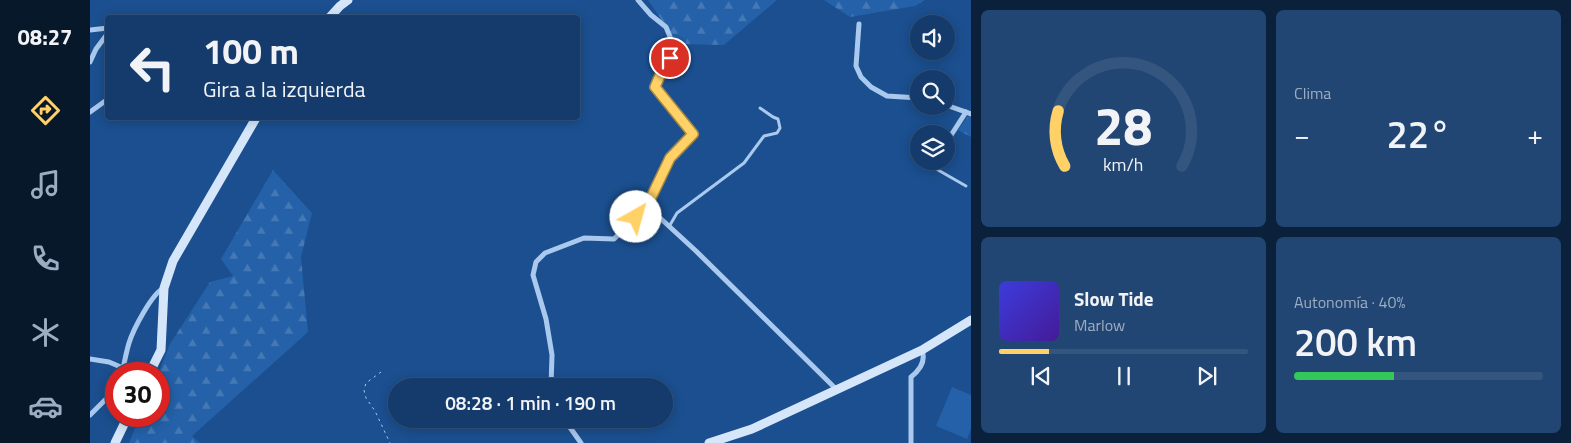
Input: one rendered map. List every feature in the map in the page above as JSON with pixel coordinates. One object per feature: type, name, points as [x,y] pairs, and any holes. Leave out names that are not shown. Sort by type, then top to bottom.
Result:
[{"type":"street","points":[[332,15],[348,0]]},
{"type":"street","points":[[551,378],[552,355],[546,319],[533,275],[536,262],[545,253],[584,238],[614,239],[647,206],[670,158],[693,134],[655,87],[670,58],[673,44],[666,27],[651,15],[638,0]]},
{"type":"street","points":[[859,24],[856,66],[861,77],[871,88],[887,96],[910,97]]},
{"type":"street","points":[[90,30],[105,28]]},
{"type":"street","points":[[90,62],[96,49],[105,37]]},
{"type":"street","points":[[90,112],[105,101]]},
{"type":"street","points":[[955,108],[969,113],[955,131]]},
{"type":"street","points":[[155,362],[161,350],[164,288],[173,261],[255,120]]},
{"type":"street","points":[[647,206],[670,225],[836,389]]},
{"type":"street","points":[[124,362],[129,341],[153,297],[159,290],[164,288]]},
{"type":"street","points":[[709,443],[752,429],[922,350],[971,320]]},
{"type":"street","points":[[911,443],[911,377],[920,370],[924,355],[922,350]]},
{"type":"street","points":[[90,359],[109,362]]},
{"type":"street","points":[[90,415],[105,400]]},
{"type":"street","points":[[115,443],[123,427]]},
{"type":"street","points":[[570,428],[581,443]]},
{"type":"lane","points":[[670,225],[677,212],[744,163],[764,136],[777,133],[780,128],[778,119],[760,108]]},
{"type":"lane","points":[[942,170],[966,186]]},
{"type":"path","points":[[381,372],[366,383],[364,390],[366,398],[375,411],[390,443]]},
{"type":"green space","points":[[648,0],[777,0],[724,45],[678,44]]},
{"type":"green space","points":[[824,0],[925,0],[915,6],[850,17]]},
{"type":"green space","points":[[968,116],[971,117],[971,137],[958,130]]},
{"type":"green space","points":[[273,170],[312,213],[301,257],[308,332],[192,436],[200,443],[129,443],[136,427],[170,427],[170,362],[163,362],[170,344],[210,282],[233,276],[221,259]]},
{"type":"green space","points":[[952,387],[971,395],[971,429],[967,439],[936,426]]},
{"type":"route","points":[[636,217],[647,206],[670,158],[693,134],[655,87],[670,58]]}]
